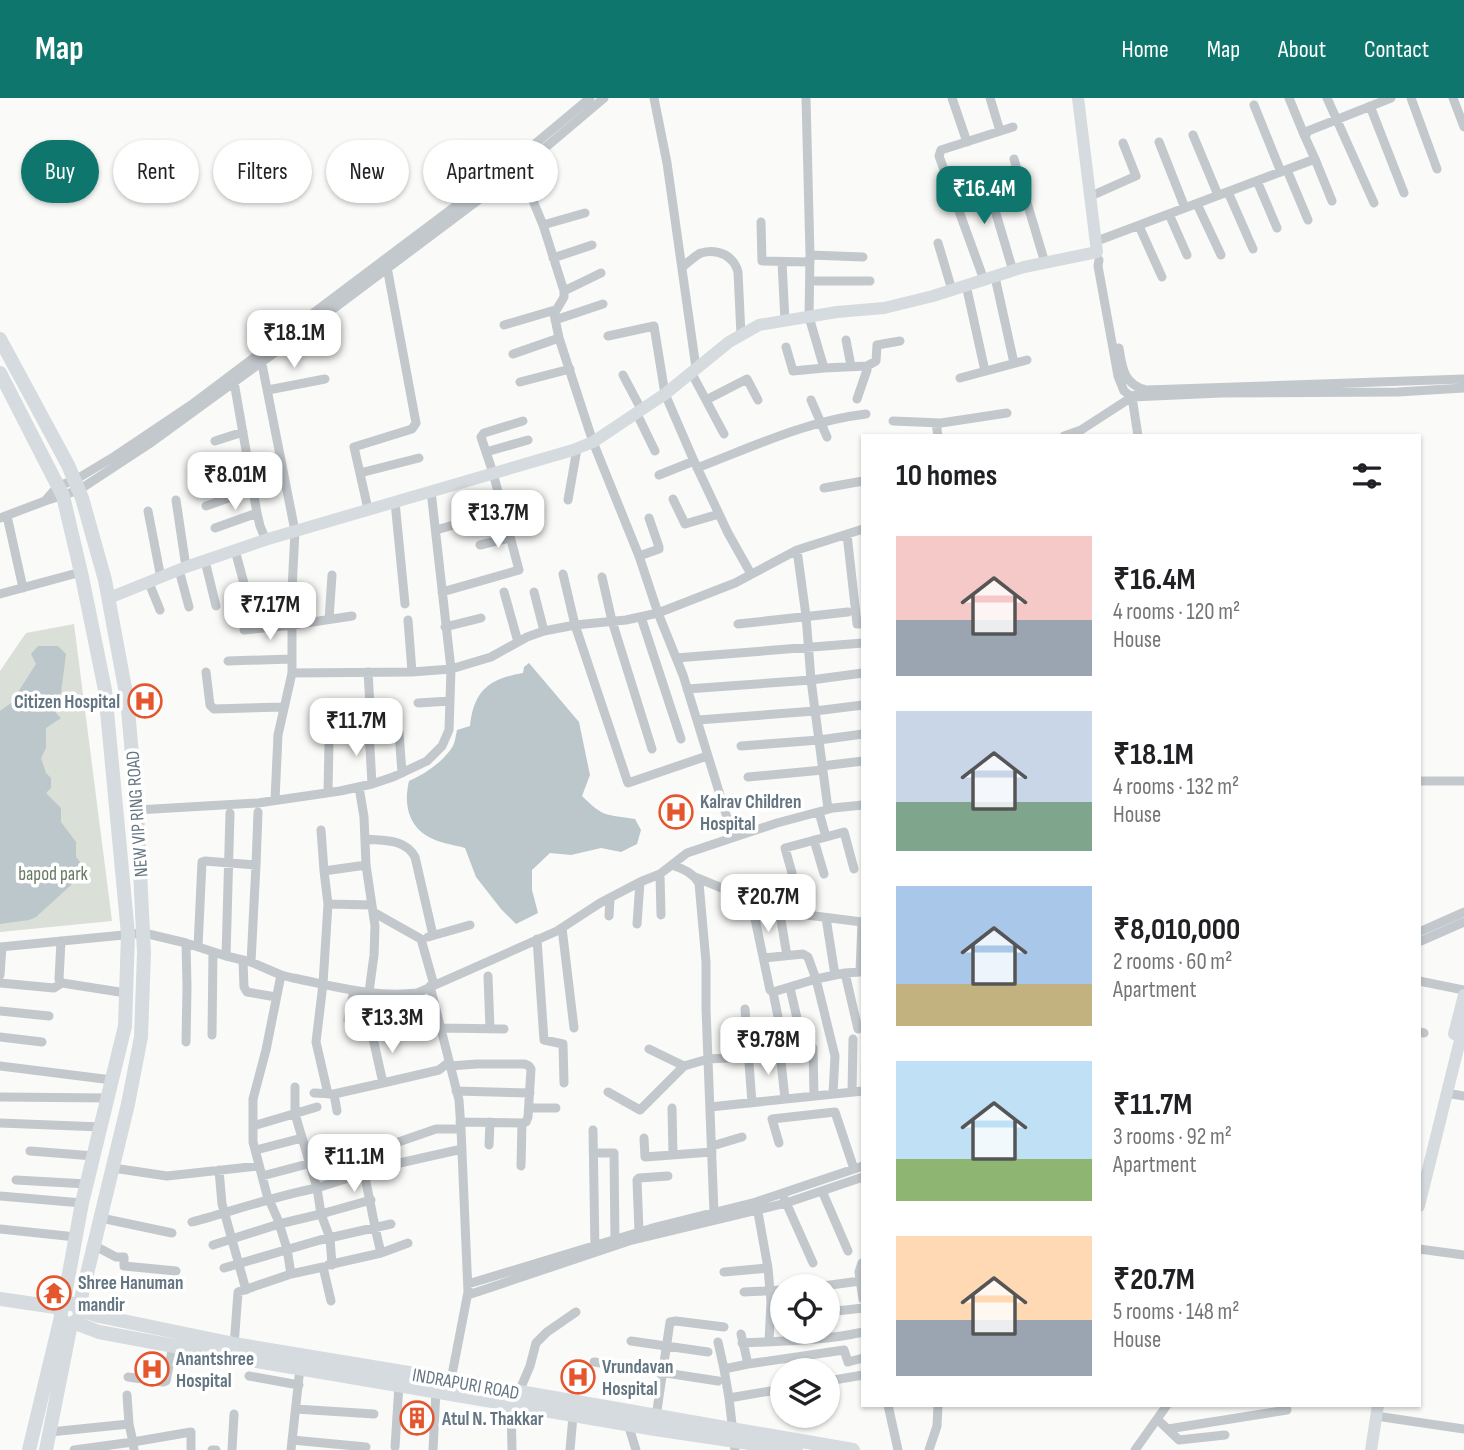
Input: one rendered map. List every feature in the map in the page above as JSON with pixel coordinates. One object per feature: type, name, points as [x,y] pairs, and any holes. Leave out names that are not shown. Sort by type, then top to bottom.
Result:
[{"type":"main road","name":"NEW VIP RING ROAD","points":[[0,338],[77,485],[105,580],[127,699],[144,933],[141,1037],[113,1168],[94,1246],[69,1314],[29,1450]]},
{"type":"main road","name":"NEW VIP RING ROAD","points":[[0,373],[61,491],[81,572],[105,690],[128,934],[125,1026],[82,1203],[69,1314],[46,1450]]},
{"type":"main road","name":"INDRAPURI ROAD","points":[[0,1299],[69,1314],[99,1332],[173,1346],[234,1351],[515,1399],[656,1417],[734,1440]]},
{"type":"main road","name":"INDRAPURI ROAD","points":[[0,1307],[99,1316],[300,1368],[399,1385],[443,1386]]},
{"type":"main road","name":"INDRAPURI ROAD","points":[[515,1399],[573,1416],[734,1440],[853,1450]]},
{"type":"street","points":[[539,140],[590,98]]},
{"type":"street","points":[[554,140],[604,98]]},
{"type":"street","points":[[654,98],[667,163],[682,267],[693,370],[724,434]]},
{"type":"street","points":[[806,98],[809,317],[824,368]]},
{"type":"street","points":[[952,98],[967,142]]},
{"type":"street","points":[[990,98],[1000,131]]},
{"type":"street","points":[[1078,98],[1098,266],[1118,376],[1124,391],[1132,397],[1418,386],[1464,388]]},
{"type":"street","points":[[1289,98],[1332,201]]},
{"type":"street","points":[[1327,98],[1374,202]]},
{"type":"street","points":[[1305,137],[1311,130],[1367,104],[1391,98]]},
{"type":"street","points":[[1411,98],[1437,169]]},
{"type":"street","points":[[1453,98],[1464,127]]},
{"type":"street","points":[[1367,104],[1404,192]]},
{"type":"street","points":[[1254,105],[1308,220]]},
{"type":"street","points":[[1013,127],[941,150],[939,156],[989,278],[1014,363]]},
{"type":"street","points":[[1193,135],[1253,249]]},
{"type":"street","points":[[1159,142],[1185,208]]},
{"type":"street","points":[[1091,196],[1136,176],[1123,143]]},
{"type":"street","points":[[1014,159],[1045,263]]},
{"type":"street","points":[[109,598],[266,540],[577,449],[593,442],[666,394],[729,342],[759,325],[837,312],[884,308],[1013,271],[1098,251],[1139,226],[1315,159]]},
{"type":"street","points":[[984,173],[1013,271]]},
{"type":"street","points":[[1257,181],[1277,228]]},
{"type":"street","points":[[23,588],[2,517],[45,501],[149,444],[466,203]]},
{"type":"street","points":[[77,485],[387,267],[467,203]]},
{"type":"street","points":[[534,203],[564,291],[564,297],[555,315],[559,338],[593,442],[639,556],[698,720],[733,837]]},
{"type":"street","points":[[1197,204],[1221,255]]},
{"type":"street","points":[[543,225],[585,213]]},
{"type":"street","points":[[1169,214],[1187,255]]},
{"type":"street","points":[[761,222],[762,261],[863,257]]},
{"type":"street","points":[[1139,226],[1162,277]]},
{"type":"street","points":[[938,243],[952,290]]},
{"type":"street","points":[[553,258],[592,245]]},
{"type":"street","points":[[1098,251],[1123,372],[1131,383],[1143,389],[1397,387]]},
{"type":"street","points":[[682,267],[707,252],[720,252],[731,258],[738,272],[741,335]]},
{"type":"street","points":[[782,262],[785,321]]},
{"type":"street","points":[[368,509],[355,446],[412,429],[416,423],[387,267]]},
{"type":"street","points":[[564,291],[601,273]]},
{"type":"street","points":[[810,281],[870,281]]},
{"type":"street","points":[[966,285],[985,371]]},
{"type":"street","points":[[504,325],[603,304]]},
{"type":"street","points":[[608,336],[654,326],[666,394],[719,514],[751,574]]},
{"type":"street","points":[[513,354],[559,338]]},
{"type":"street","points":[[846,340],[851,366]]},
{"type":"street","points":[[786,347],[794,372],[867,366],[876,361],[877,345],[900,341]]},
{"type":"street","points":[[261,358],[295,531],[292,673],[278,735],[275,800]]},
{"type":"street","points":[[960,378],[1027,360]]},
{"type":"street","points":[[858,399],[867,366]]},
{"type":"street","points":[[520,382],[570,369]]},
{"type":"street","points":[[623,375],[655,451]]},
{"type":"street","points":[[268,390],[325,379]]},
{"type":"street","points":[[706,400],[747,379],[758,400]]},
{"type":"street","points":[[1418,386],[1464,379]]},
{"type":"street","points":[[234,382],[257,513],[266,540]]},
{"type":"street","points":[[1079,433],[1143,389]]},
{"type":"street","points":[[1132,397],[1138,434]]},
{"type":"street","points":[[811,400],[827,437]]},
{"type":"street","points":[[659,475],[820,422],[866,414]]},
{"type":"street","points":[[893,421],[936,423],[1007,414]]},
{"type":"street","points":[[442,592],[519,570],[481,439],[482,435],[523,421]]},
{"type":"street","points":[[936,423],[938,434]]},
{"type":"street","points":[[215,441],[243,432]]},
{"type":"street","points":[[486,452],[528,440]]},
{"type":"street","points":[[568,500],[577,449]]},
{"type":"street","points":[[360,473],[419,458]]},
{"type":"street","points":[[201,480],[249,463]]},
{"type":"street","points":[[824,488],[861,481]]},
{"type":"street","points":[[206,506],[254,489]]},
{"type":"street","points":[[137,810],[275,800],[359,787],[402,773],[427,761],[442,746],[449,730],[451,669],[431,491]]},
{"type":"street","points":[[673,499],[685,524],[719,514]]},
{"type":"street","points":[[176,500],[189,607]]},
{"type":"street","points":[[395,502],[405,604]]},
{"type":"street","points":[[148,511],[160,610]]},
{"type":"street","points":[[436,530],[503,511]]},
{"type":"street","points":[[215,528],[257,513]]},
{"type":"street","points":[[639,556],[659,549],[649,518]]},
{"type":"street","points":[[292,673],[451,669],[491,657],[544,631],[658,614],[735,583],[797,550],[861,530]]},
{"type":"street","points":[[847,534],[857,624],[861,624]]},
{"type":"street","points":[[480,545],[510,538]]},
{"type":"street","points":[[235,550],[249,602]]},
{"type":"street","points":[[797,550],[822,768],[825,837]]},
{"type":"street","points":[[205,561],[216,606]]},
{"type":"street","points":[[0,594],[81,572]]},
{"type":"street","points":[[563,574],[575,625],[628,783],[707,756]]},
{"type":"street","points":[[329,619],[332,575]]},
{"type":"street","points":[[602,577],[612,621],[652,749]]},
{"type":"street","points":[[266,592],[292,590]]},
{"type":"street","points":[[504,592],[518,642]]},
{"type":"street","points":[[534,592],[544,631]]},
{"type":"street","points":[[738,624],[848,612]]},
{"type":"street","points":[[244,630],[352,616]]},
{"type":"street","points":[[641,617],[681,739]]},
{"type":"street","points":[[445,627],[481,618]]},
{"type":"street","points":[[408,620],[412,672]]},
{"type":"street","points":[[676,658],[861,643]]},
{"type":"street","points":[[228,661],[291,659]]},
{"type":"street","points":[[206,672],[210,705],[214,709],[284,707]]},
{"type":"street","points":[[368,672],[370,706],[394,706]]},
{"type":"street","points":[[687,689],[811,680],[861,673]]},
{"type":"street","points":[[418,703],[450,701]]},
{"type":"street","points":[[698,720],[861,705]]},
{"type":"street","points":[[369,731],[372,784]]},
{"type":"street","points":[[399,732],[402,773]]},
{"type":"street","points":[[741,746],[861,734]]},
{"type":"street","points":[[328,792],[329,743]]},
{"type":"street","points":[[748,778],[861,761]]},
{"type":"street","points":[[1421,781],[1464,780]]},
{"type":"street","points":[[359,787],[375,926],[369,992]]},
{"type":"street","points":[[0,975],[1,947],[144,933],[247,961],[281,975],[369,992],[397,995],[417,993],[562,928],[610,898],[660,874],[687,853],[777,823],[823,811],[861,805]]},
{"type":"street","points":[[257,812],[256,865],[244,988],[247,992],[276,997]]},
{"type":"street","points":[[226,956],[230,813]]},
{"type":"street","points":[[321,830],[328,904],[316,1042],[337,1111]]},
{"type":"street","points":[[792,873],[785,848],[844,832],[854,869]]},
{"type":"street","points":[[365,839],[400,843],[410,848],[415,857],[433,935]]},
{"type":"street","points":[[814,840],[824,874]]},
{"type":"street","points":[[198,947],[202,862],[256,865]]},
{"type":"street","points":[[324,871],[366,865]]},
{"type":"street","points":[[672,865],[689,872],[699,883],[706,962],[714,1213]]},
{"type":"street","points":[[660,874],[661,915]]},
{"type":"street","points":[[695,877],[751,900],[799,914],[861,922]]},
{"type":"street","points":[[637,924],[640,882]]},
{"type":"street","points":[[610,898],[610,916]]},
{"type":"street","points":[[751,900],[773,992],[782,1052],[785,1099]]},
{"type":"street","points":[[328,904],[372,909],[421,939],[459,1100],[468,1295],[443,1386],[433,1450]]},
{"type":"street","points":[[779,908],[787,956]]},
{"type":"street","points":[[1421,931],[1464,912]]},
{"type":"street","points":[[826,918],[858,1029]]},
{"type":"street","points":[[1421,941],[1464,922]]},
{"type":"street","points":[[421,939],[470,925]]},
{"type":"street","points":[[562,928],[575,1028]]},
{"type":"street","points":[[537,939],[544,1040],[563,1044],[564,1083]]},
{"type":"street","points":[[61,941],[59,979],[62,983]]},
{"type":"street","points":[[186,1042],[187,943]]},
{"type":"street","points":[[212,1035],[213,952]]},
{"type":"street","points":[[764,958],[806,954],[816,979],[835,1056],[833,1094]]},
{"type":"street","points":[[773,992],[816,979],[861,973]]},
{"type":"street","points":[[281,975],[253,1099],[253,1142],[287,1249],[291,1274]]},
{"type":"street","points":[[488,976],[490,1029]]},
{"type":"street","points":[[1421,982],[1464,993],[1421,1195]]},
{"type":"street","points":[[0,983],[54,988],[62,983],[126,993]]},
{"type":"street","points":[[790,988],[804,1048]]},
{"type":"street","points":[[348,1020],[354,990]]},
{"type":"street","points":[[745,1009],[752,1103]]},
{"type":"street","points":[[0,1011],[49,1016]]},
{"type":"street","points":[[1421,1168],[1446,1093],[1464,1024]]},
{"type":"street","points":[[441,1028],[504,1029]]},
{"type":"street","points":[[372,1034],[383,1083]]},
{"type":"street","points":[[0,1037],[42,1042]]},
{"type":"street","points":[[852,1092],[853,1039]]},
{"type":"street","points":[[608,1092],[637,1110],[642,1110],[684,1066],[708,1059],[809,1047],[813,1048],[814,1096]]},
{"type":"street","points":[[649,1049],[684,1066]]},
{"type":"street","points":[[262,1176],[357,1151],[384,1147],[436,1129],[490,1122],[526,1122],[531,1069],[525,1064],[450,1064],[439,1070],[383,1083],[331,1094],[314,1093]]},
{"type":"street","points":[[0,1066],[112,1080]]},
{"type":"street","points":[[295,1087],[295,1114],[317,1188],[321,1214],[330,1238],[328,1266],[331,1301]]},
{"type":"street","points":[[456,1091],[530,1093]]},
{"type":"street","points":[[710,1107],[861,1091]]},
{"type":"street","points":[[1446,1093],[1464,1096]]},
{"type":"street","points":[[0,1097],[108,1098]]},
{"type":"street","points":[[253,1126],[317,1107]]},
{"type":"street","points":[[529,1108],[556,1108]]},
{"type":"street","points":[[672,1108],[673,1155]]},
{"type":"street","points":[[468,1284],[784,1198],[858,1168],[835,1112],[772,1119],[779,1143]]},
{"type":"street","points":[[489,1145],[490,1122]]},
{"type":"street","points":[[0,1123],[101,1127]]},
{"type":"street","points":[[521,1167],[522,1123]]},
{"type":"street","points":[[593,1130],[595,1249]]},
{"type":"street","points":[[644,1139],[645,1157],[712,1149],[742,1137]]},
{"type":"street","points":[[256,1150],[302,1138]]},
{"type":"street","points":[[192,1222],[270,1201],[286,1194],[317,1188],[373,1169],[462,1149]]},
{"type":"street","points":[[30,1151],[94,1156]]},
{"type":"street","points":[[594,1153],[614,1153],[615,1243]]},
{"type":"street","points":[[113,1168],[167,1176],[259,1166]]},
{"type":"street","points":[[219,1170],[222,1204],[246,1290]]},
{"type":"street","points":[[364,1173],[381,1252]]},
{"type":"street","points":[[639,1232],[638,1179],[668,1176]]},
{"type":"street","points":[[784,1198],[822,1191],[861,1179]]},
{"type":"street","points":[[16,1180],[87,1184]]},
{"type":"street","points":[[822,1191],[848,1251]]},
{"type":"street","points":[[0,1196],[82,1203]]},
{"type":"street","points":[[784,1198],[813,1263]]},
{"type":"street","points":[[213,1245],[279,1224],[371,1200]]},
{"type":"street","points":[[615,1243],[639,1232],[714,1213],[757,1206]]},
{"type":"street","points":[[757,1206],[770,1296]]},
{"type":"street","points":[[101,1218],[172,1233]]},
{"type":"street","points":[[224,1268],[287,1249],[391,1224]]},
{"type":"street","points":[[0,1229],[76,1237]]},
{"type":"street","points":[[234,1351],[237,1294],[291,1274],[381,1252],[408,1242]]},
{"type":"street","points":[[94,1246],[116,1257],[124,1257],[124,1266],[176,1271]]},
{"type":"street","points":[[1421,1248],[1464,1255]]},
{"type":"street","points":[[468,1295],[595,1249]]},
{"type":"street","points":[[724,1272],[768,1268]]},
{"type":"street","points":[[840,1280],[861,1272]]},
{"type":"street","points":[[744,1293],[769,1291]]},
{"type":"street","points":[[840,1311],[861,1308]]},
{"type":"street","points":[[512,1450],[515,1399],[530,1366],[536,1343],[576,1312]]},
{"type":"street","points":[[769,1341],[770,1318]]},
{"type":"street","points":[[656,1417],[670,1322],[724,1328]]},
{"type":"street","points":[[748,1364],[742,1338],[769,1341],[841,1337],[861,1332]]},
{"type":"street","points":[[631,1341],[708,1352]]},
{"type":"street","points":[[718,1342],[734,1440]]},
{"type":"street","points":[[128,1377],[165,1382],[173,1346]]},
{"type":"street","points":[[724,1369],[844,1350],[848,1362],[861,1359]]},
{"type":"street","points":[[594,1362],[718,1381]]},
{"type":"street","points":[[300,1368],[291,1445],[366,1447]]},
{"type":"street","points":[[840,1379],[861,1375]]},
{"type":"street","points":[[249,1376],[299,1385]]},
{"type":"street","points":[[395,1447],[399,1385]]},
{"type":"street","points":[[729,1398],[770,1391]]},
{"type":"street","points":[[127,1395],[134,1446]]},
{"type":"street","points":[[888,1407],[898,1450]]},
{"type":"street","points":[[929,1450],[937,1426],[938,1407]]},
{"type":"street","points":[[1135,1450],[1166,1407]]},
{"type":"street","points":[[296,1409],[374,1414]]},
{"type":"street","points":[[1375,1409],[1464,1429]]},
{"type":"street","points":[[1364,1450],[1375,1409]]},
{"type":"street","points":[[1371,1450],[1375,1409]]},
{"type":"street","points":[[1167,1429],[1287,1410]]},
{"type":"street","points":[[232,1450],[234,1414]]},
{"type":"street","points":[[570,1450],[573,1416]]},
{"type":"street","points":[[1157,1419],[1176,1439],[1182,1441],[1225,1435]]},
{"type":"street","points":[[50,1432],[129,1424]]},
{"type":"street","points":[[628,1424],[636,1450]]},
{"type":"street","points":[[74,1450],[134,1446],[191,1432],[191,1450]]},
{"type":"green space","name":"bapod park","points":[[74,624],[112,921],[0,932],[0,671],[26,633]]},
{"type":"shaded area","points":[[38,646],[58,646],[66,654],[61,693],[56,699],[56,713],[61,718],[46,728],[46,748],[41,758],[46,773],[51,778],[51,788],[46,793],[61,808],[61,822],[76,842],[76,857],[84,867],[70,886],[36,917],[0,924],[0,711],[11,703],[36,664],[31,654]]},
{"type":"shaded area","points":[[529,663],[579,722],[590,775],[582,796],[606,814],[635,819],[641,830],[637,844],[621,852],[601,848],[571,855],[550,853],[532,870],[532,890],[538,913],[516,924],[476,877],[465,848],[440,842],[420,831],[411,819],[407,797],[409,781],[439,762],[453,746],[457,730],[470,726],[475,703],[485,688],[501,679],[523,673],[524,667]]},
{"type":"place","name":"Citizen Hospital","points":[[145,701]]},
{"type":"place","name":"Kalrav Children Hospital","points":[[676,812]]},
{"type":"place","name":"Shree Hanuman mandir","points":[[54,1293]]},
{"type":"place","name":"Anantshree Hospital","points":[[152,1369]]},
{"type":"place","name":"Vrundavan Hospital","points":[[578,1377]]},
{"type":"place","name":"Atul N. Thakkar","points":[[417,1418]]}]
